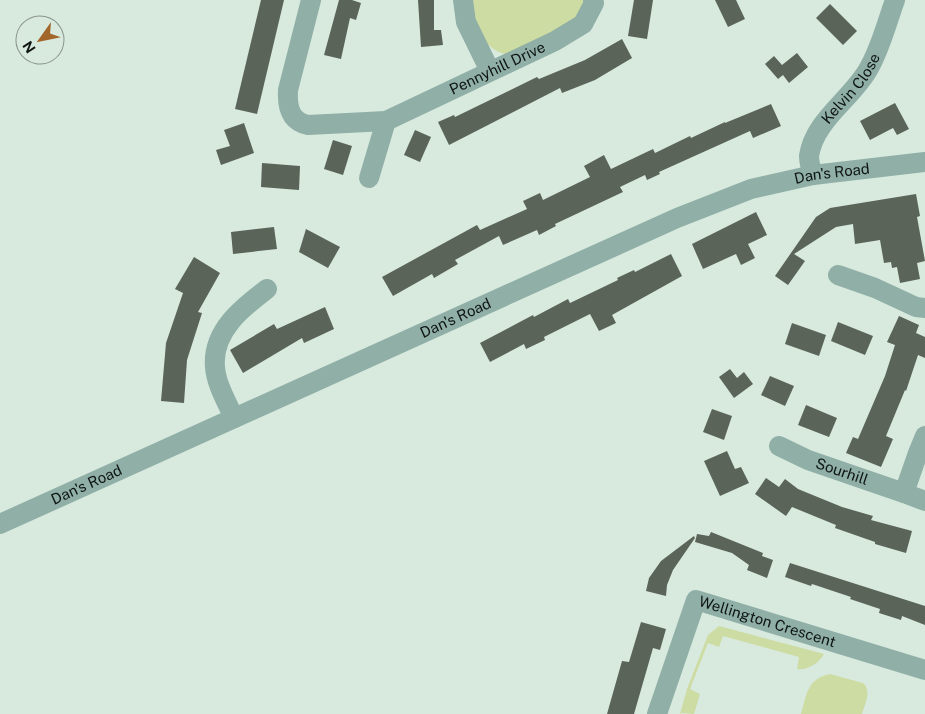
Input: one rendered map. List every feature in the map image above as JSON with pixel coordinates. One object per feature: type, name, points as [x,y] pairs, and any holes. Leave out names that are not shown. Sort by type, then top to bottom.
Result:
[{"type":"street","name":"Pennyhill Drive","points":[[311,0],[288,90],[288,106],[294,118],[298,122],[308,125],[386,121],[555,42],[583,24],[594,2],[593,0]]},
{"type":"street","points":[[463,0],[466,22],[490,71]]},
{"type":"street","name":"Kelvin Close","points":[[813,175],[809,158],[818,133],[869,69],[895,0]]},
{"type":"street","points":[[369,178],[386,121]]},
{"type":"street","name":"Dan's Road","points":[[0,524],[677,218],[751,189],[813,175],[925,162]]},
{"type":"street","points":[[838,276],[876,288],[916,307],[925,308]]},
{"type":"street","points":[[234,418],[217,379],[214,366],[215,355],[223,332],[233,318],[241,309],[267,289]]},
{"type":"street","points":[[904,493],[925,436]]},
{"type":"street","name":"Sourhill","points":[[779,446],[808,460],[925,501]]},
{"type":"street","name":"Wellington Crescent","points":[[657,714],[696,600],[925,670]]},
{"type":"green space","points":[[470,0],[584,0],[583,7],[577,18],[511,55],[493,49],[487,43],[478,27]]},
{"type":"green space","points":[[719,626],[824,654],[812,666],[805,669],[797,669],[799,657],[723,636],[719,647],[708,643],[690,689],[700,694],[694,714],[680,714],[687,689],[708,635]]},
{"type":"green space","points":[[830,674],[863,683],[866,686],[867,698],[862,714],[801,714],[809,688],[822,676]]},
{"type":"building","points":[[261,0],[284,0],[257,114],[235,109]]},
{"type":"building","points":[[339,0],[352,0],[361,3],[356,20],[350,18],[341,59],[324,55]]},
{"type":"building","points":[[418,0],[434,0],[434,30],[441,30],[443,45],[421,47]]},
{"type":"building","points":[[634,0],[653,0],[647,39],[628,36]]},
{"type":"building","points":[[715,0],[736,0],[745,19],[728,27]]},
{"type":"building","points":[[830,4],[857,31],[843,45],[816,18]]},
{"type":"building","points":[[622,39],[632,58],[595,80],[562,93],[560,88],[449,145],[438,122],[454,115],[455,117],[537,77],[539,79],[585,60]]},
{"type":"building","points":[[797,53],[808,67],[789,83],[783,75],[778,79],[765,64],[774,56],[782,65]]},
{"type":"building","points":[[895,103],[909,129],[897,135],[893,128],[870,140],[860,121]]},
{"type":"building","points":[[771,104],[781,126],[753,138],[750,131],[659,172],[660,174],[647,180],[645,175],[620,187],[623,192],[555,224],[556,226],[539,235],[537,230],[503,245],[499,236],[455,260],[458,264],[434,278],[432,274],[393,296],[382,277],[477,225],[480,230],[527,209],[523,201],[540,193],[543,200],[590,177],[584,166],[604,155],[611,169],[653,149],[655,153],[690,136],[691,138]]},
{"type":"building","points":[[244,123],[254,153],[221,165],[216,150],[230,146],[224,130]]},
{"type":"building","points":[[415,130],[431,137],[420,162],[404,155]]},
{"type":"building","points":[[333,140],[352,146],[343,175],[324,169]]},
{"type":"building","points":[[262,163],[300,166],[299,190],[261,187]]},
{"type":"building","points":[[916,194],[920,216],[917,217],[925,261],[917,263],[920,279],[900,283],[897,267],[892,268],[891,262],[884,263],[880,240],[855,244],[853,224],[836,227],[794,254],[805,261],[788,285],[775,276],[816,217],[830,208]]},
{"type":"building","points":[[756,212],[767,235],[748,244],[755,258],[741,265],[736,254],[703,269],[692,244]]},
{"type":"building","points":[[274,227],[277,249],[233,254],[231,232]]},
{"type":"building","points":[[306,229],[340,247],[328,268],[299,252]]},
{"type":"building","points":[[671,254],[682,276],[612,315],[616,323],[599,331],[590,314],[544,337],[545,340],[526,349],[524,344],[490,362],[480,343],[533,315],[534,317],[568,299],[570,303],[618,280],[617,278],[634,270],[635,272]]},
{"type":"building","points":[[194,257],[220,273],[198,312],[202,313],[187,360],[184,403],[161,401],[166,343],[183,293],[175,289]]},
{"type":"building","points":[[325,307],[334,329],[304,343],[302,338],[243,373],[230,350],[274,324],[277,329]]},
{"type":"building","points":[[899,316],[919,325],[916,333],[925,337],[925,358],[918,355],[906,391],[886,436],[893,439],[881,467],[846,453],[853,437],[858,439],[885,376],[895,345],[887,342]]},
{"type":"building","points":[[838,322],[873,336],[865,355],[831,341]]},
{"type":"building","points":[[792,323],[826,335],[819,356],[785,344]]},
{"type":"building","points":[[730,369],[737,378],[744,372],[753,384],[734,398],[719,377]]},
{"type":"building","points":[[770,376],[794,386],[785,406],[761,395]]},
{"type":"building","points":[[806,405],[837,418],[829,437],[798,425]]},
{"type":"building","points":[[712,409],[732,416],[724,440],[703,432]]},
{"type":"building","points":[[727,451],[735,469],[741,467],[749,483],[720,496],[704,461]]},
{"type":"building","points":[[766,478],[779,487],[785,479],[798,489],[842,507],[873,516],[871,520],[912,531],[906,553],[875,544],[875,542],[835,528],[836,525],[792,507],[786,516],[755,494]]},
{"type":"building","points":[[711,532],[763,553],[762,556],[773,560],[767,578],[747,570],[749,565],[732,553],[695,542],[697,534],[709,536]]},
{"type":"building","points":[[694,536],[695,538],[673,570],[667,585],[666,596],[646,591],[649,578],[661,561]]},
{"type":"building","points":[[790,563],[925,606],[925,625],[902,616],[901,620],[879,613],[880,609],[850,599],[851,597],[785,577]]},
{"type":"building","points":[[641,622],[666,629],[660,650],[653,648],[634,714],[607,714],[622,661],[629,662]]}]
